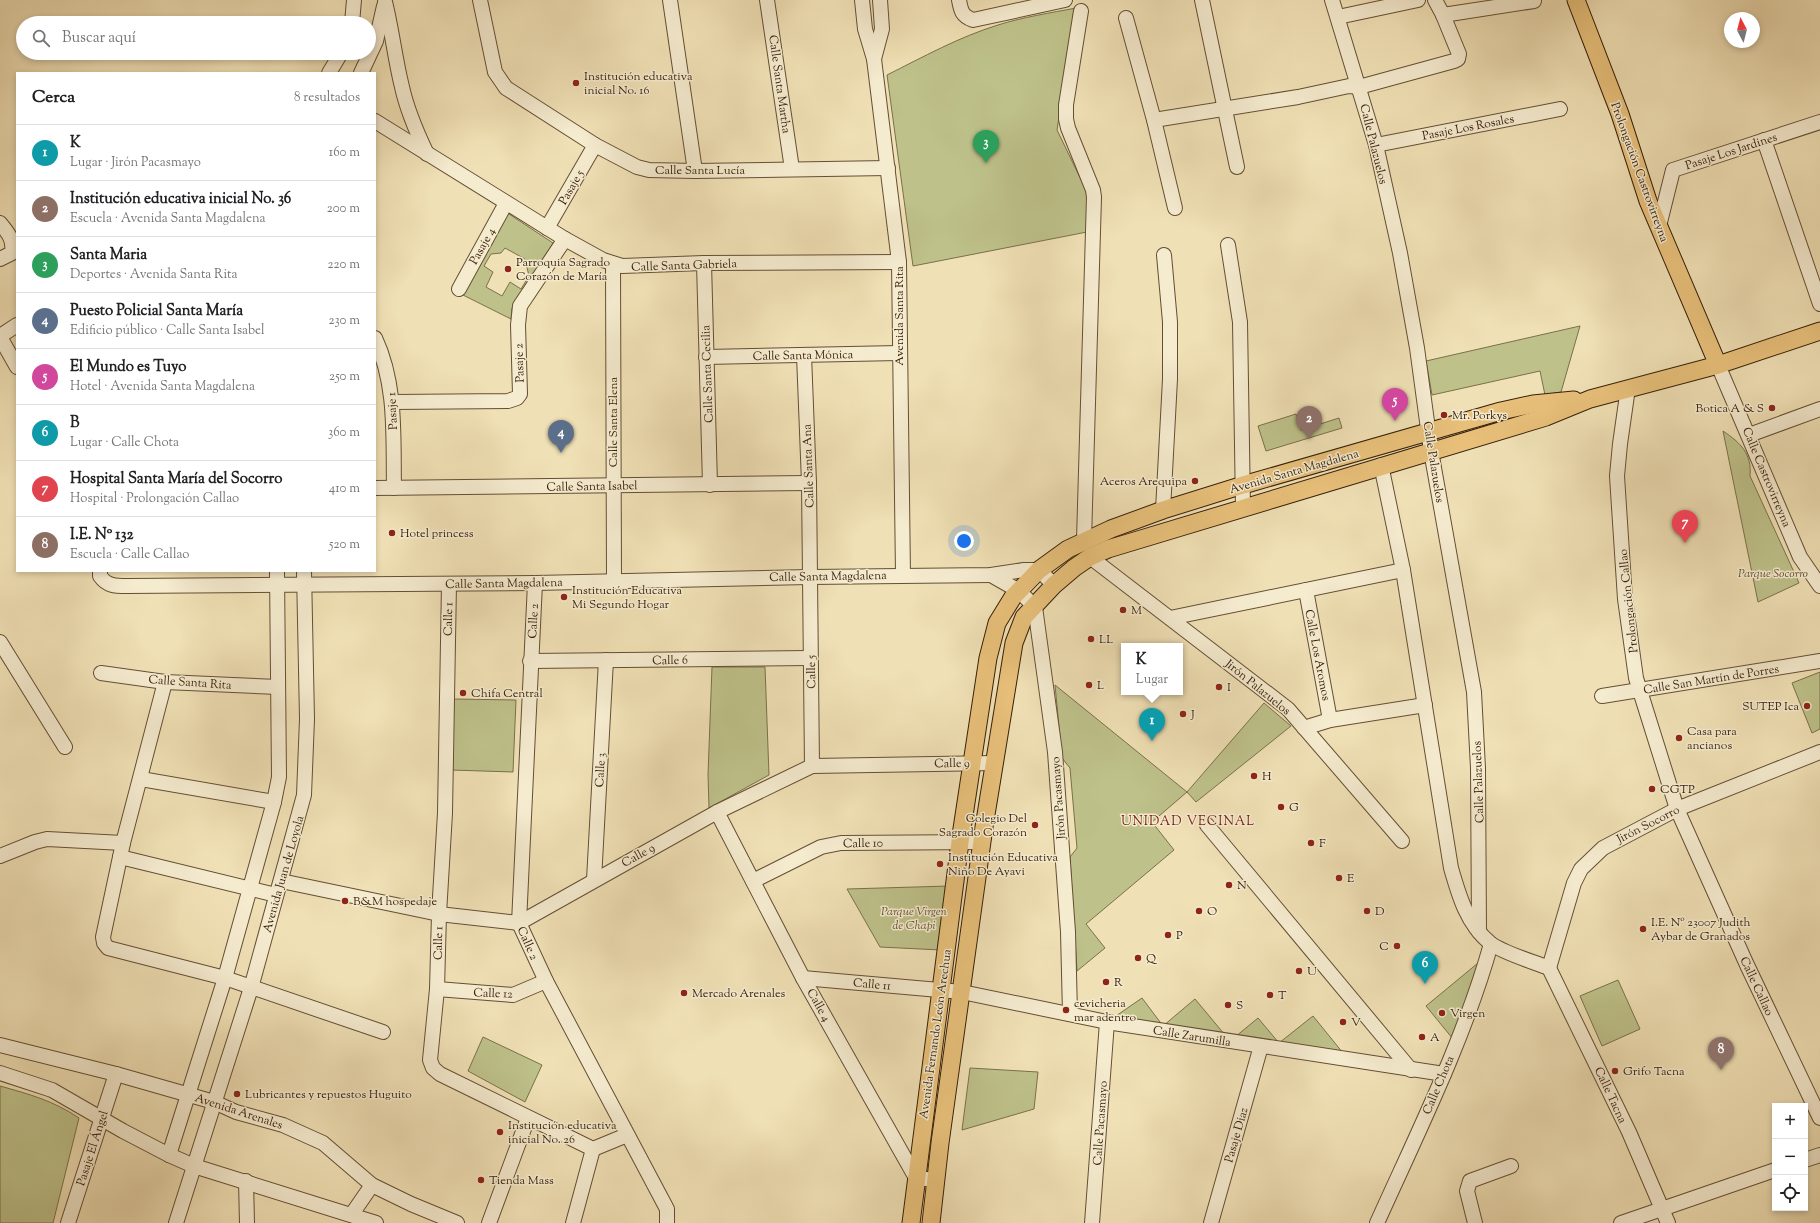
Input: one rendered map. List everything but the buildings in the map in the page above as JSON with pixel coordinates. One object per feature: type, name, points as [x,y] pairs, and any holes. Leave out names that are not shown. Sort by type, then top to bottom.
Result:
[{"type":"main road","name":"Prolongación Castrovirreyna","points":[[1576,0],[1620,114],[1634,162],[1659,226],[1718,365]]},
{"type":"main road","name":"Avenida Santa Magdalena","points":[[1035,607],[1054,585],[1090,557],[1108,549],[1381,465],[1546,417],[1590,399],[1718,365],[1820,331]]},
{"type":"main road","name":"Avenida Santa Magdalena","points":[[1019,591],[1039,570],[1068,549],[1084,540],[1163,510],[1243,485],[1533,404],[1590,399]]},
{"type":"main road","name":"Avenida Fernando León Arechua","points":[[911,1223],[960,842],[971,763],[992,639],[1004,610],[1019,591]]},
{"type":"main road","name":"Avenida Fernando León Arechua","points":[[931,1223],[982,842],[1014,643],[1024,617],[1035,607]]},
{"type":"street","points":[[353,16],[354,0]]},
{"type":"street","name":"Calle Santa Lucía","points":[[480,0],[491,58],[500,80],[515,94],[595,145],[637,167],[649,170],[694,171],[888,168]]},
{"type":"street","points":[[670,0],[694,171]]},
{"type":"street","name":"Calle Santa Martha","points":[[767,0],[792,169]]},
{"type":"street","name":"Avenida Santa Rita","points":[[862,0],[866,29],[874,59],[899,262],[903,575]]},
{"type":"street","name":"Avenida Santa Rita","points":[[874,59],[882,29],[880,0]]},
{"type":"street","points":[[959,0],[961,11],[965,17],[973,20],[1065,0]]},
{"type":"street","points":[[1202,0],[1238,167]]},
{"type":"street","name":"Calle Palazuelos","points":[[1332,0],[1376,145],[1408,293],[1430,432],[1431,451],[1474,692],[1478,776],[1479,932]]},
{"type":"street","points":[[1338,17],[1418,0]]},
{"type":"street","points":[[1154,120],[1298,97],[1349,86],[1359,87],[1458,59],[1459,54],[1443,15],[1435,0]]},
{"type":"street","points":[[376,41],[384,1]]},
{"type":"street","points":[[384,1],[395,44],[402,87],[414,124],[427,155]]},
{"type":"street","points":[[1443,15],[1534,1]]},
{"type":"street","points":[[1081,11],[1066,105],[1066,119],[1093,190],[1094,197],[1084,540]]},
{"type":"street","points":[[1126,18],[1154,120],[1175,208]]},
{"type":"street","points":[[330,72],[337,60]]},
{"type":"street","points":[[361,72],[367,60]]},
{"type":"street","name":"Pasaje Los Rosales","points":[[1376,145],[1560,110]]},
{"type":"street","name":"Calle Santa Gabriela","points":[[376,122],[427,155],[565,239],[613,264],[638,267],[704,263],[899,262]]},
{"type":"street","name":"Pasaje Los Jardines","points":[[1659,226],[1673,170],[1820,122]]},
{"type":"street","points":[[1764,140],[1820,304]]},
{"type":"street","name":"Pasaje 5","points":[[547,228],[595,145]]},
{"type":"street","name":"Pasaje 4","points":[[459,289],[506,203]]},
{"type":"street","points":[[0,223],[13,240],[12,253],[0,259]]},
{"type":"street","name":"Pasaje 2","points":[[392,402],[508,401],[518,398],[520,394],[518,325],[520,306],[565,239]]},
{"type":"street","points":[[1228,245],[1240,322],[1243,507]]},
{"type":"street","points":[[1163,510],[1170,379],[1170,329],[1164,255]]},
{"type":"street","name":"Calle Santa Cecilia","points":[[704,263],[710,485]]},
{"type":"street","name":"Calle Santa Elena","points":[[613,264],[614,581]]},
{"type":"street","points":[[16,326],[0,336],[16,365]]},
{"type":"street","name":"Pasaje 1","points":[[376,340],[384,357],[392,402],[394,488]]},
{"type":"street","name":"Calle Santa Mónica","points":[[706,357],[899,353]]},
{"type":"street","name":"Calle Santa Ana","points":[[804,355],[809,483],[810,577]]},
{"type":"street","name":"Calle Castrovirreyna","points":[[1718,365],[1800,557],[1820,586]]},
{"type":"street","name":"Prolongación Callao","points":[[1628,388],[1617,476],[1626,599],[1636,678],[1677,809]]},
{"type":"street","points":[[1749,435],[1820,409]]},
{"type":"street","points":[[1381,465],[1403,570],[1451,868],[1468,919],[1491,944],[1549,968]]},
{"type":"street","name":"Calle Santa Isabel","points":[[376,488],[809,483]]},
{"type":"street","name":"Jirón Palazuelos","points":[[1090,557],[1282,704],[1402,841]]},
{"type":"street","name":"Calle Santa Magdalena","points":[[100,572],[100,576],[105,583],[115,586],[277,578],[449,584],[903,575],[990,575],[1024,570],[1039,570]]},
{"type":"street","points":[[1039,570],[1054,585]]},
{"type":"street","points":[[1170,618],[1403,570]]},
{"type":"street","points":[[990,575],[1019,591],[1035,607]]},
{"type":"street","name":"Calle 5","points":[[810,577],[812,766]]},
{"type":"street","points":[[169,1155],[225,978],[274,802],[278,777],[277,578]]},
{"type":"street","name":"Avenida Juan de Loyola","points":[[176,1223],[251,988],[300,813],[306,775],[307,719],[304,578]]},
{"type":"street","name":"Calle 2","points":[[535,583],[530,661],[519,923],[546,982],[623,1136],[666,1209],[667,1223]]},
{"type":"street","name":"Calle 1","points":[[449,584],[445,813],[439,914],[437,989],[430,1060],[433,1068],[440,1074],[593,1149]]},
{"type":"street","name":"Calle Los Aromos","points":[[1306,590],[1330,720]]},
{"type":"street","name":"Jirón Pacasmayo","points":[[1035,607],[1055,752],[1068,932],[1070,1014]]},
{"type":"street","points":[[0,642],[65,747]]},
{"type":"street","name":"Calle 6","points":[[530,661],[810,658]]},
{"type":"street","name":"Calle 3","points":[[594,880],[606,660]]},
{"type":"street","name":"Calle San Martín de Porres","points":[[1602,696],[1641,691],[1820,661]]},
{"type":"street","name":"Calle Santa Rita","points":[[101,673],[165,682],[278,687]]},
{"type":"street","points":[[165,682],[122,850],[103,937],[104,943],[108,948],[225,978],[383,1032]]},
{"type":"street","points":[[1304,728],[1330,720],[1425,705]]},
{"type":"street","name":"Jirón Socorro","points":[[1549,968],[1574,884],[1581,869],[1603,848],[1677,809],[1820,752]]},
{"type":"street","name":"Calle 9","points":[[519,923],[717,812],[812,766],[995,762]]},
{"type":"street","points":[[141,779],[274,802]]},
{"type":"street","name":"Calle Callao","points":[[1677,809],[1747,965],[1820,1118]]},
{"type":"street","name":"Calle 4","points":[[717,812],[803,978],[916,1178]]},
{"type":"street","points":[[1206,825],[1411,1070]]},
{"type":"street","points":[[0,856],[34,842],[47,839],[122,850],[250,889],[276,895]]},
{"type":"street","name":"Calle 10","points":[[753,881],[821,847],[831,844],[982,842]]},
{"type":"street","points":[[281,881],[439,914],[519,923]]},
{"type":"street","name":"Calle Chota","points":[[1377,1223],[1444,1074],[1482,976],[1491,944]]},
{"type":"street","name":"Calle Tacna","points":[[1549,968],[1629,1132],[1668,1223]]},
{"type":"street","name":"Calle 11","points":[[803,978],[941,990]]},
{"type":"street","name":"Calle 12","points":[[437,989],[510,996],[546,982]]},
{"type":"street","name":"Calle Zarumilla","points":[[941,990],[962,992],[1107,1022],[1444,1074]]},
{"type":"street","name":"Calle Pacasmayo","points":[[1092,1223],[1107,1022]]},
{"type":"street","name":"Avenida Arenales","points":[[0,1045],[116,1074],[214,1102],[236,1112],[288,1127],[323,1143],[372,1185],[457,1223]]},
{"type":"street","name":"Pasaje Diaz","points":[[1210,1223],[1261,1046]]},
{"type":"street","points":[[0,1073],[52,1090],[169,1155],[194,1166],[352,1214],[376,1223]]},
{"type":"street","name":"Pasaje El Ángel","points":[[68,1223],[116,1074]]},
{"type":"street","points":[[489,1223],[528,1118]]},
{"type":"street","points":[[573,1223],[593,1149],[623,1136]]},
{"type":"street","points":[[1808,1159],[1820,1155]]},
{"type":"street","points":[[1475,1223],[1467,1191],[1470,1181],[1511,1166]]},
{"type":"street","points":[[1621,1223],[1663,1210],[1772,1171]]},
{"type":"street","points":[[916,1178],[936,1180]]},
{"type":"street","points":[[246,1181],[247,1223]]},
{"type":"street","points":[[352,1214],[372,1185]]},
{"type":"green space","points":[[1076,8],[1057,130],[1089,196],[1087,232],[913,266],[887,75],[969,35],[1017,20]]},
{"type":"green space","points":[[506,212],[553,243],[512,308],[511,319],[461,294]],"holes":[[[505,248],[525,259],[529,276],[521,289],[510,282],[502,296],[486,287],[493,272],[484,266],[491,254],[501,253]]]},
{"type":"green space","points":[[1580,326],[1561,392],[1545,395],[1540,371],[1432,395],[1426,361]]},
{"type":"green space","points":[[1296,414],[1301,430],[1339,418],[1342,428],[1266,451],[1258,426]]},
{"type":"green space","name":"Parque Socorro","points":[[1723,431],[1740,445],[1747,455],[1750,476],[1799,583],[1758,602]]},
{"type":"green space","points":[[712,667],[765,667],[769,775],[709,808],[708,775]]},
{"type":"green space","points":[[1820,672],[1820,729],[1812,733],[1792,683]]},
{"type":"green space","points":[[1055,685],[1187,792],[1152,822],[1174,850],[1086,924],[1105,948],[1077,971],[1070,857],[1077,848],[1070,768],[1062,758]]},
{"type":"green space","points":[[453,699],[516,700],[513,772],[451,770]]},
{"type":"green space","points":[[1264,703],[1291,726],[1196,802],[1187,792]]},
{"type":"green space","name":"Parque Virgen de Chapi","points":[[949,886],[941,950],[880,947],[847,889]]},
{"type":"green space","points":[[1478,963],[1453,1039],[1426,1006]]},
{"type":"green space","points":[[1618,980],[1640,1029],[1602,1046],[1580,996]]},
{"type":"green space","points":[[1142,998],[1163,1026],[1113,1018]]},
{"type":"green space","points":[[1195,999],[1225,1035],[1163,1026]]},
{"type":"green space","points":[[1313,1016],[1343,1053],[1235,1037],[1258,1018],[1279,1043]]},
{"type":"green space","points":[[483,1037],[542,1065],[525,1102],[468,1071]]},
{"type":"green space","points":[[970,1068],[1038,1072],[1034,1109],[962,1130]]},
{"type":"green space","points":[[0,1086],[31,1095],[51,1103],[79,1118],[53,1223],[0,1223]]},
{"type":"place","name":"Institución educativa inicial No. 16","points":[[576,83]]},
{"type":"place","name":"Santa Maria","points":[[986,163]]},
{"type":"place","name":"Parroquia Sagrado Corazón de María","points":[[508,269]]},
{"type":"place","name":"Botica A & S","points":[[1772,408]]},
{"type":"place","name":"Mr. Porkys","points":[[1444,415]]},
{"type":"place","name":"El Mundo es Tuyo","points":[[1395,421]]},
{"type":"place","name":"Institución educativa inicial No. 36","points":[[1309,439]]},
{"type":"place","name":"Puesto Policial Santa María","points":[[561,453]]},
{"type":"place","name":"Aceros Arequipa","points":[[1195,481]]},
{"type":"place","name":"Hotel princess","points":[[392,533]]},
{"type":"place","name":"Hospital Santa María del Socorro","points":[[1685,543]]},
{"type":"place","name":"Institución Educativa Mi Segundo Hogar","points":[[564,597]]},
{"type":"place","name":"M","points":[[1123,610]]},
{"type":"place","name":"LL","points":[[1091,639]]},
{"type":"place","name":"L","points":[[1089,685]]},
{"type":"place","name":"I","points":[[1219,687]]},
{"type":"place","name":"Chifa Central","points":[[463,693]]},
{"type":"place","name":"SUTEP Ica","points":[[1807,706]]},
{"type":"place","name":"J","points":[[1183,714]]},
{"type":"place","name":"Casa para ancianos","points":[[1679,738]]},
{"type":"place","name":"K","points":[[1152,741]]},
{"type":"place","name":"H","points":[[1254,776]]},
{"type":"place","name":"CGTP","points":[[1652,789]]},
{"type":"place","name":"G","points":[[1281,807]]},
{"type":"place","name":"Colegio Del Sagrado Corazón","points":[[1035,825]]},
{"type":"place","name":"F","points":[[1311,843]]},
{"type":"place","name":"Institución Educativa Niño De Ayavi","points":[[940,864]]},
{"type":"place","name":"E","points":[[1339,878]]},
{"type":"place","name":"N","points":[[1229,885]]},
{"type":"place","name":"B&M hospedaje","points":[[345,901]]},
{"type":"place","name":"O","points":[[1199,911]]},
{"type":"place","name":"D","points":[[1367,911]]},
{"type":"place","name":"I.E. Nº 23007 Judith Aybar de Granados","points":[[1643,929]]},
{"type":"place","name":"P","points":[[1168,935]]},
{"type":"place","name":"C","points":[[1397,946]]},
{"type":"place","name":"Q","points":[[1138,958]]},
{"type":"place","name":"U","points":[[1299,971]]},
{"type":"place","name":"R","points":[[1106,982]]},
{"type":"place","name":"B","points":[[1425,984]]},
{"type":"place","name":"Mercado Arenales","points":[[684,993]]},
{"type":"place","name":"T","points":[[1270,995]]},
{"type":"place","name":"S","points":[[1228,1005]]},
{"type":"place","name":"cevicheria mar adentro","points":[[1066,1010]]},
{"type":"place","name":"Virgen","points":[[1442,1013]]},
{"type":"place","name":"V","points":[[1343,1022]]},
{"type":"place","name":"A","points":[[1422,1037]]},
{"type":"place","name":"I.E. Nº 132","points":[[1721,1070]]},
{"type":"place","name":"Grifo Tacna","points":[[1615,1071]]},
{"type":"place","name":"Lubricantes y repuestos Huguito","points":[[237,1094]]},
{"type":"place","name":"Institución educativa inicial No. 26","points":[[500,1132]]},
{"type":"place","name":"Tienda Mass","points":[[481,1180]]},
{"type":"district","name":"UNIDAD VECINAL","points":[[1188,820]]}]
